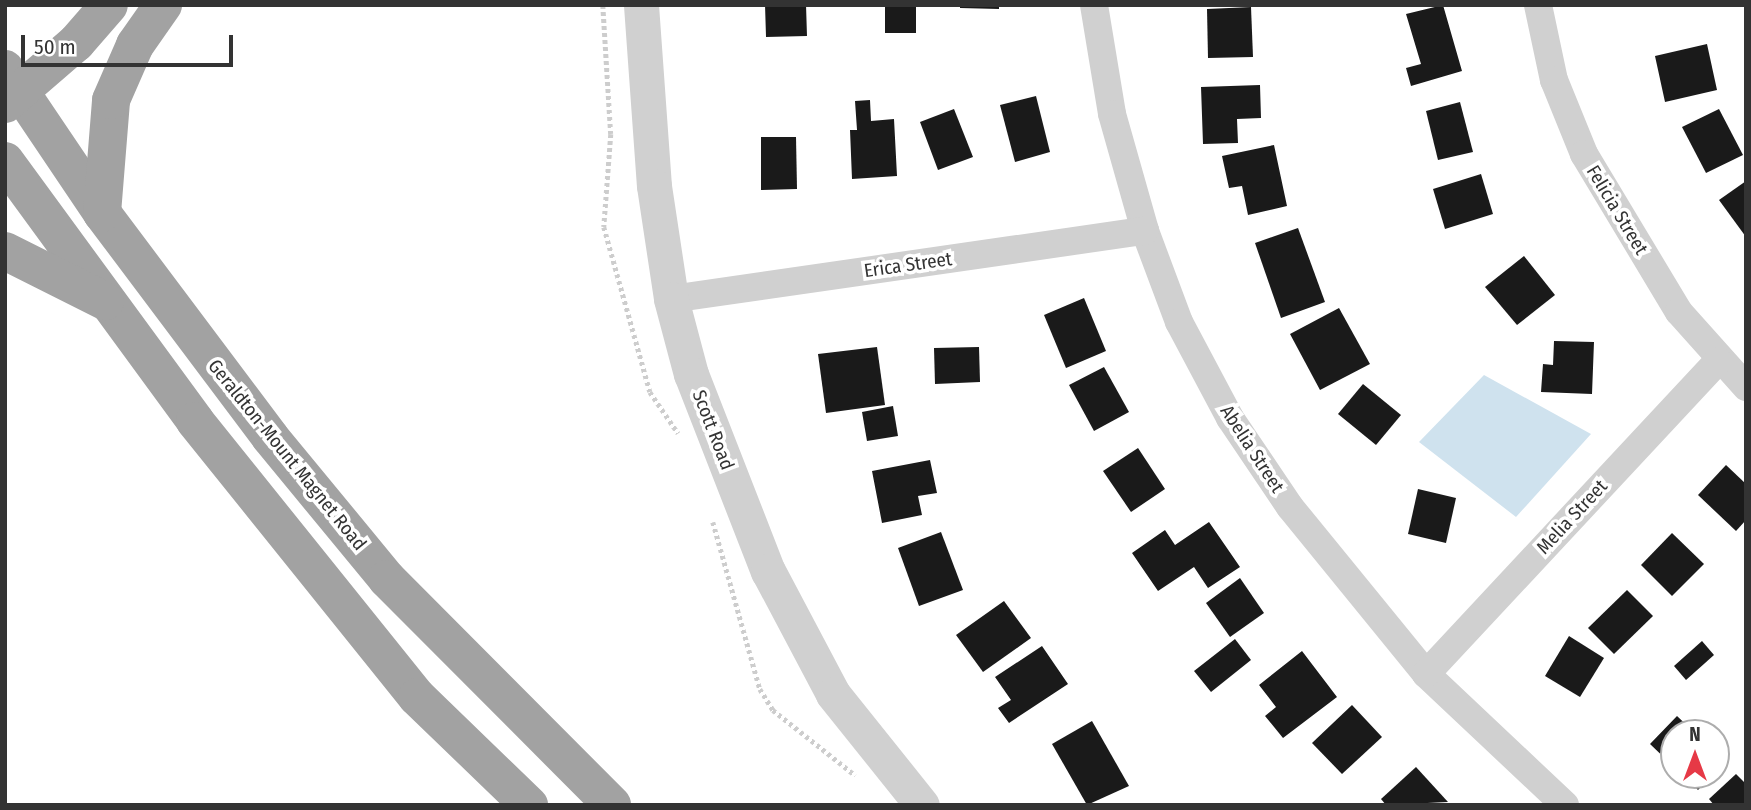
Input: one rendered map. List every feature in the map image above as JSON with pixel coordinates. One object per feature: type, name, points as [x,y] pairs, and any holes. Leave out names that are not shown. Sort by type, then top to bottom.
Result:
[{"type":"highway","points":[[10,88],[109,5]]},
{"type":"highway","points":[[102,213],[111,100],[135,45],[163,5]]},
{"type":"highway","name":"Geraldton-Mount Magnet Road","points":[[10,88],[270,437],[387,579],[612,805]]},
{"type":"highway","points":[[5,161],[195,421],[417,697],[529,805]]},
{"type":"highway","points":[[5,251],[110,303]]},
{"type":"street","name":"Scott Road","points":[[641,5],[654,186],[671,299],[691,374],[768,572],[833,694],[922,805]]},
{"type":"street","name":"Abelia Street","points":[[1094,5],[1112,114],[1145,232],[1179,322],[1230,418],[1290,507],[1426,674],[1565,805]]},
{"type":"street","name":"Felicia Street","points":[[1538,5],[1554,79],[1584,154],[1678,312],[1718,360],[1746,387]]},
{"type":"street","name":"Erica Street","points":[[671,299],[1145,232]]},
{"type":"street","name":"Melia Street","points":[[1426,674],[1718,360]]},
{"type":"water","points":[[1484,375],[1591,434],[1516,517],[1419,442]]},
{"type":"building","points":[[765,5],[806,5],[807,36],[766,37]]},
{"type":"building","points":[[885,5],[916,5],[916,33],[885,33]]},
{"type":"building","points":[[960,5],[999,5],[999,9],[960,8]]},
{"type":"building","points":[[1443,5],[1462,71],[1411,86],[1406,68],[1421,64],[1406,14]]},
{"type":"building","points":[[1251,7],[1253,57],[1208,58],[1207,9]]},
{"type":"building","points":[[1707,44],[1717,90],[1665,102],[1655,56]]},
{"type":"building","points":[[1260,85],[1261,118],[1237,119],[1238,143],[1203,144],[1201,87]]},
{"type":"building","points":[[1036,96],[1050,152],[1015,162],[1000,105]]},
{"type":"building","points":[[870,100],[871,121],[894,119],[897,176],[852,179],[850,130],[857,130],[855,101]]},
{"type":"building","points":[[1460,102],[1473,152],[1438,160],[1426,111]]},
{"type":"building","points":[[954,109],[973,157],[938,170],[920,122]]},
{"type":"building","points":[[1719,109],[1743,155],[1706,173],[1682,127]]},
{"type":"building","points":[[761,137],[796,137],[797,189],[761,190]]},
{"type":"building","points":[[1274,145],[1287,206],[1248,215],[1242,186],[1229,188],[1222,156]]},
{"type":"building","points":[[1481,174],[1493,214],[1445,229],[1433,189]]},
{"type":"building","points":[[1746,181],[1746,237],[1719,200]]},
{"type":"building","points":[[1298,228],[1325,302],[1281,318],[1255,243]]},
{"type":"building","points":[[1524,256],[1555,295],[1517,325],[1485,287]]},
{"type":"building","points":[[1084,298],[1106,351],[1066,368],[1044,315]]},
{"type":"building","points":[[1339,308],[1370,364],[1320,390],[1290,334]]},
{"type":"building","points":[[1554,341],[1594,342],[1592,394],[1541,392],[1543,364],[1553,365]]},
{"type":"building","points":[[877,347],[885,405],[826,413],[818,354]]},
{"type":"building","points":[[979,347],[980,382],[935,384],[934,348]]},
{"type":"building","points":[[1104,367],[1129,412],[1094,431],[1069,385]]},
{"type":"building","points":[[1363,384],[1401,415],[1376,445],[1338,414]]},
{"type":"building","points":[[893,406],[898,436],[867,441],[862,412]]},
{"type":"building","points":[[1138,448],[1165,489],[1131,512],[1103,471]]},
{"type":"building","points":[[930,460],[937,493],[918,496],[922,515],[882,523],[872,471]]},
{"type":"building","points":[[1726,465],[1746,484],[1746,520],[1736,531],[1698,495]]},
{"type":"building","points":[[1418,489],[1456,498],[1446,543],[1408,534]]},
{"type":"building","points":[[1209,522],[1240,567],[1208,588],[1194,567],[1158,591],[1132,553],[1165,530],[1175,545]]},
{"type":"building","points":[[941,532],[963,590],[919,606],[898,548]]},
{"type":"building","points":[[1672,533],[1704,564],[1672,596],[1641,565]]},
{"type":"building","points":[[1240,578],[1264,613],[1230,637],[1206,603]]},
{"type":"building","points":[[1627,590],[1653,616],[1614,654],[1588,628]]},
{"type":"building","points":[[1004,601],[1031,638],[983,672],[956,635]]},
{"type":"building","points":[[1569,636],[1604,658],[1580,697],[1545,676]]},
{"type":"building","points":[[1235,639],[1251,660],[1211,692],[1194,671]]},
{"type":"building","points":[[1702,641],[1714,655],[1686,680],[1674,666]]},
{"type":"building","points":[[1042,646],[1068,684],[1009,723],[998,708],[1011,700],[995,677]]},
{"type":"building","points":[[1302,651],[1337,697],[1283,738],[1265,716],[1276,707],[1259,685]]},
{"type":"building","points":[[1352,705],[1382,737],[1342,774],[1312,743]]},
{"type":"building","points":[[1092,721],[1129,786],[1087,805],[1052,744]]},
{"type":"building","points":[[1660,734],[1660,754],[1650,744]]},
{"type":"building","points":[[1416,767],[1448,802],[1386,805],[1381,799]]},
{"type":"building","points":[[1736,774],[1746,784],[1746,805],[1714,805],[1709,799],[1720,789],[1730,789],[1730,780]]}]
